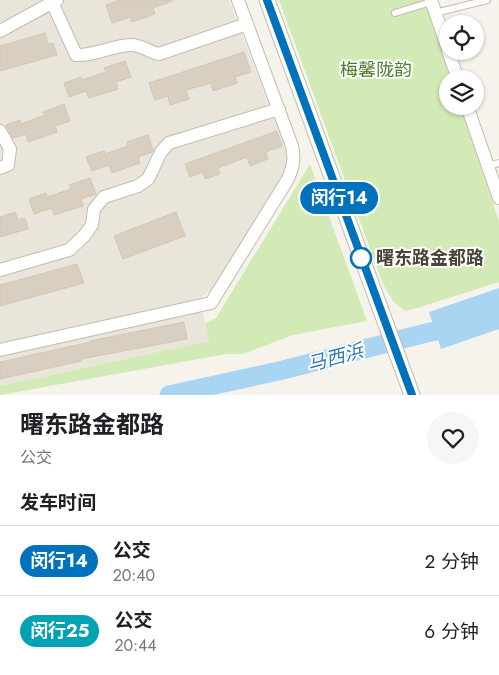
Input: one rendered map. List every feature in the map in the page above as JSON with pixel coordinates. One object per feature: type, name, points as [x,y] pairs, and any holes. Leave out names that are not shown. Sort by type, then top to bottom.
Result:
[{"type":"street","points":[[0,350],[211,304],[288,179],[293,167],[294,157],[292,146],[238,0]]},
{"type":"street","points":[[267,0],[412,395]]},
{"type":"street","points":[[0,31],[55,1],[76,55],[86,56],[130,44],[141,46],[150,52],[159,54],[247,24]]},
{"type":"street","points":[[432,5],[439,25]]},
{"type":"street","points":[[0,270],[69,250],[84,236],[92,225],[94,209],[104,197],[138,186],[148,179],[161,152],[169,143],[279,110]]},
{"type":"street","points":[[471,115],[493,164],[499,198]]},
{"type":"street","points":[[0,132],[10,150],[8,165],[0,168]]},
{"type":"lane","points":[[395,12],[432,5],[487,0]]},
{"type":"shaded area","points":[[0,0],[229,0],[287,153],[289,165],[220,282],[200,299],[209,341],[0,386]]},
{"type":"green space","name":"梅馨陇韵","points":[[279,0],[424,0],[439,44],[439,60],[445,60],[448,70],[439,70],[439,115],[463,115],[499,221],[499,282],[405,311],[393,301],[383,284]]},
{"type":"green space","points":[[310,164],[367,321],[293,335],[243,354],[226,354],[0,395],[0,386],[209,341],[205,323],[216,318]]},
{"type":"water","points":[[499,288],[499,329],[441,349],[429,312]]},
{"type":"building","points":[[119,0],[172,1],[153,8],[155,14],[132,22],[130,17],[112,23],[106,5]]},
{"type":"building","points":[[45,33],[48,44],[53,43],[57,55],[0,71],[0,46]]},
{"type":"building","points":[[244,52],[251,72],[235,77],[237,83],[213,91],[211,83],[186,90],[189,99],[170,105],[168,96],[155,100],[149,83]]},
{"type":"building","points":[[125,61],[131,77],[116,82],[118,89],[89,98],[86,91],[69,97],[64,83],[81,77],[82,80],[106,72],[104,68]]},
{"type":"building","points":[[64,104],[70,121],[55,126],[57,132],[28,142],[26,134],[13,138],[6,125],[20,120],[21,124],[45,115],[43,112]]},
{"type":"building","points":[[277,131],[282,146],[266,152],[268,159],[250,166],[247,157],[218,168],[220,174],[205,179],[203,172],[190,177],[185,164]]},
{"type":"building","points":[[148,135],[153,150],[138,157],[140,163],[112,173],[109,165],[92,171],[86,157],[104,151],[105,154],[128,146],[127,142]]},
{"type":"building","points":[[90,178],[96,194],[81,199],[83,206],[54,215],[52,208],[34,214],[29,199],[46,193],[47,197],[71,189],[69,185]]},
{"type":"building","points":[[15,212],[18,220],[25,218],[28,229],[0,237],[0,217]]},
{"type":"building","points":[[176,212],[185,236],[123,259],[114,236]]},
{"type":"building","points":[[77,264],[84,283],[0,306],[0,285]]},
{"type":"building","points":[[184,322],[187,339],[81,359],[81,361],[0,379],[0,362]]},
{"type":"waterway","name":"马西浜","points":[[169,395],[283,370],[430,332],[471,327],[499,317]]},
{"type":"bus line","name":"闵行14","points":[[267,0],[412,395]]},
{"type":"place","name":"曙东路金都路","points":[[361,258]]}]
